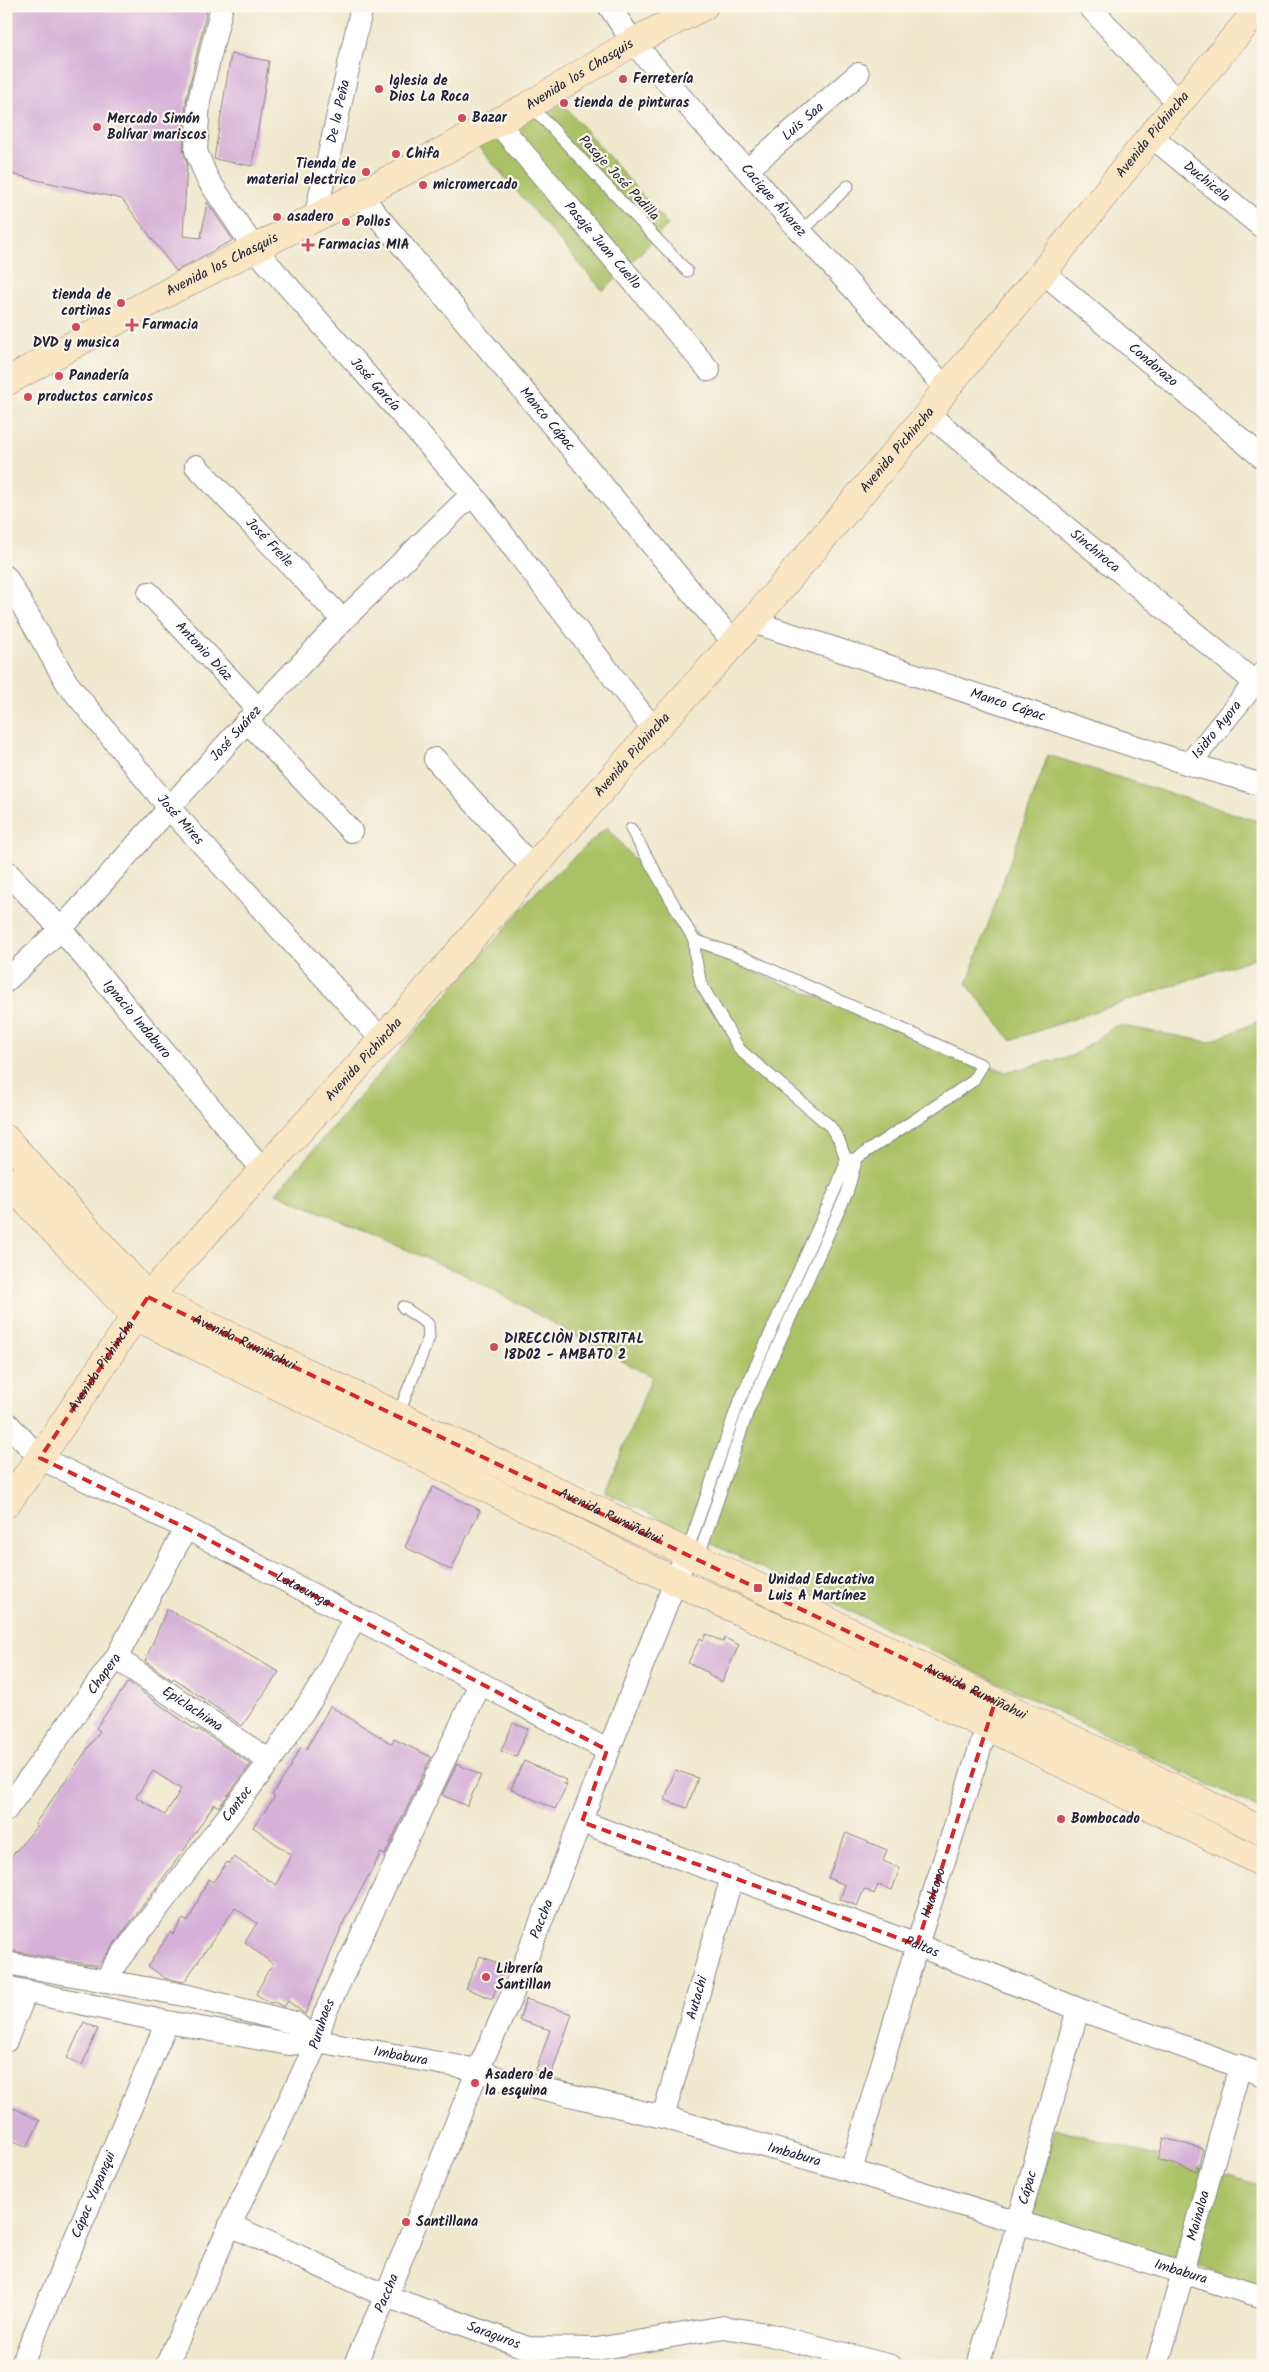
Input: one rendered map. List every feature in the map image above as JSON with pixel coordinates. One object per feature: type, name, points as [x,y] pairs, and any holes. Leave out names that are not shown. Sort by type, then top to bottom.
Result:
[{"type":"main road","name":"Avenida los Chasquis","points":[[6,382],[174,289],[360,195],[496,121],[530,105],[633,42],[704,6]]},
{"type":"main road","name":"Avenida Pichincha","points":[[6,1504],[40,1458],[141,1306],[382,1040],[654,730],[753,622],[928,414],[946,388],[1043,272],[1150,136],[1261,6]]},
{"type":"main road","name":"Avenida Rumiñahui","points":[[6,1139],[141,1306],[398,1416],[692,1555],[991,1714],[1263,1863]]},
{"type":"main road","name":"Avenida Rumiñahui","points":[[6,1180],[141,1306],[674,1581],[1263,1831]]},
{"type":"street","name":"José García","points":[[222,6],[199,101],[196,152],[212,186],[254,248],[472,494],[654,730]]},
{"type":"street","name":"De la Peña","points":[[315,218],[362,6]]},
{"type":"street","name":"Cacique Álvarez","points":[[609,6],[633,42],[801,232],[946,388]]},
{"type":"street","points":[[1089,6],[1178,103]]},
{"type":"street","name":"Luis Saa","points":[[747,170],[858,74]]},
{"type":"street","name":"Pasaje Juan Cuello","points":[[496,121],[709,370]]},
{"type":"street","name":"Duchicela","points":[[1150,136],[1263,228]]},
{"type":"street","name":"Manco Cápac","points":[[360,195],[734,643]]},
{"type":"street","name":"Condorazo","points":[[1043,272],[1263,458]]},
{"type":"street","name":"Sinchiroca","points":[[928,414],[1260,682]]},
{"type":"street","name":"José Freile","points":[[196,466],[343,620]]},
{"type":"street","name":"José Suárez","points":[[6,981],[61,930],[253,715],[343,620],[472,494]]},
{"type":"street","name":"José Mires","points":[[6,577],[67,683],[170,809],[382,1040]]},
{"type":"street","name":"Antonio Díaz","points":[[149,594],[352,831]]},
{"type":"street","name":"Manco Cápac","points":[[753,622],[1190,764],[1263,785]]},
{"type":"street","name":"Isidro Ayora","points":[[1190,764],[1260,682]]},
{"type":"street","points":[[435,759],[533,868]]},
{"type":"street","name":"Ignacio Indaburo","points":[[6,871],[61,930],[263,1170]]},
{"type":"street","name":"Latacunga","points":[[6,1422],[40,1458],[186,1528],[607,1750]]},
{"type":"street","name":"Chapera","points":[[6,1810],[116,1658],[186,1528]]},
{"type":"street","name":"Paccha","points":[[354,2366],[386,2296],[478,2070],[512,1995],[582,1822],[607,1750],[674,1581],[692,1555]]},
{"type":"street","name":"Cantoc","points":[[105,1981],[122,1955],[270,1761],[321,1685],[355,1617]]},
{"type":"street","name":"Epiclachima","points":[[116,1658],[270,1761]]},
{"type":"street","name":"Puruhaes","points":[[166,2366],[317,2041],[325,2014],[480,1684]]},
{"type":"street","name":"Hualcopo","points":[[852,2171],[917,1945],[991,1714]]},
{"type":"street","name":"Paltas","points":[[582,1822],[917,1945],[1078,2009],[1263,2075]]},
{"type":"street","name":"Autachi","points":[[663,2117],[732,1878]]},
{"type":"street","name":"Imbabura","points":[[6,1963],[184,1995],[294,2023],[317,2041]]},
{"type":"street","points":[[6,2041],[16,1990]]},
{"type":"street","name":"Imbabura","points":[[16,1990],[167,2022],[289,2044],[317,2041],[478,2070],[498,2078],[663,2117],[852,2171],[1018,2224],[1263,2297]]},
{"type":"street","name":"Cápac","points":[[978,2366],[1078,2009]]},
{"type":"street","name":"Cápac Yupanqui","points":[[21,2366],[167,2022]]},
{"type":"street","name":"Mainaloa","points":[[1157,2366],[1240,2066]]},
{"type":"street","name":"Saraguros","points":[[230,2225],[386,2296],[528,2348],[597,2350],[724,2327],[771,2335],[891,2366]]},
{"type":"lane","name":"Pasaje José Padilla","points":[[530,105],[687,271]]},
{"type":"lane","points":[[801,232],[848,186]]},
{"type":"lane","points":[[631,829],[694,940],[701,984],[740,1050],[830,1126],[851,1157]]},
{"type":"lane","points":[[692,1555],[738,1407],[845,1165],[851,1157],[973,1081],[982,1065],[743,957],[694,940]]},
{"type":"lane","points":[[398,1416],[429,1337],[428,1324],[403,1307]]},
{"type":"highlighted area","points":[[148,1297],[995,1702],[917,1945],[582,1822],[607,1750],[186,1528],[40,1458]]},
{"type":"green space","points":[[555,95],[668,225],[603,291],[475,143]]},
{"type":"green space","points":[[1048,755],[1263,823],[1263,955],[1011,1040],[967,984]]},
{"type":"green space","points":[[607,827],[717,957],[1006,1072],[1072,1056],[1117,1025],[1210,1042],[1263,1019],[1263,1811],[605,1492],[652,1377],[465,1275],[276,1193],[538,890]]},
{"type":"green space","points":[[1055,2128],[1263,2186],[1263,2286],[1033,2216]]},
{"type":"building","name":"Mercado Simón Bolívar mariscos","points":[[6,6],[208,6],[186,100],[183,150],[187,163],[183,236],[201,238],[207,202],[233,240],[176,271],[122,199],[6,173]]},
{"type":"building","points":[[231,54],[269,61],[252,166],[214,159]]},
{"type":"building","points":[[433,1487],[480,1510],[451,1570],[405,1547]]},
{"type":"building","points":[[167,1609],[279,1672],[242,1726],[174,1678],[172,1680],[145,1661]]},
{"type":"building","points":[[706,1634],[723,1642],[725,1638],[739,1645],[722,1682],[708,1675],[709,1673],[688,1663],[700,1638],[703,1640]]},
{"type":"building","points":[[128,1682],[197,1731],[198,1729],[251,1764],[219,1807],[214,1804],[184,1850],[98,1966],[6,1950],[6,1932],[12,1905],[6,1902],[6,1863],[37,1826],[35,1824],[100,1731],[96,1728]],"holes":[[[153,1771],[181,1789],[165,1815],[136,1797]]]},
{"type":"building","points":[[330,1706],[392,1744],[394,1739],[431,1757],[385,1855],[381,1853],[345,1919],[305,2014],[288,2001],[284,2007],[274,2002],[270,2003],[256,1994],[269,1969],[274,1965],[245,1942],[257,1923],[235,1908],[184,1982],[165,1978],[148,1966],[170,1932],[173,1934],[183,1919],[188,1922],[208,1879],[213,1882],[227,1862],[229,1864],[234,1857],[276,1885],[291,1855],[253,1827],[275,1797],[272,1795],[292,1765],[301,1747],[306,1750]]},
{"type":"building","points":[[513,1723],[528,1729],[516,1757],[501,1751]]},
{"type":"building","points":[[524,1761],[566,1780],[564,1784],[567,1785],[555,1809],[511,1789]]},
{"type":"building","points":[[457,1764],[481,1775],[467,1806],[442,1795]]},
{"type":"building","points":[[675,1770],[698,1778],[687,1808],[665,1800]]},
{"type":"building","points":[[846,1833],[887,1850],[883,1861],[900,1868],[892,1890],[878,1885],[874,1894],[864,1889],[857,1906],[840,1899],[845,1885],[828,1878]]},
{"type":"building","name":"Librería Santillan","points":[[480,1956],[505,1966],[492,1999],[466,1988]]},
{"type":"building","points":[[526,1999],[572,2014],[551,2075],[536,2070],[550,2030],[519,2020]]},
{"type":"building","points":[[84,2022],[98,2029],[82,2065],[67,2058]]},
{"type":"building","points":[[14,2108],[40,2121],[27,2147],[6,2137],[6,2124]]},
{"type":"building","points":[[1164,2138],[1203,2149],[1197,2171],[1158,2160]]},
{"type":"place","name":"Ferretería","points":[[623,79]]},
{"type":"place","name":"Iglesia de Dios La Roca","points":[[379,89]]},
{"type":"place","name":"tienda de pinturas","points":[[564,103]]},
{"type":"place","name":"Bazar","points":[[462,118]]},
{"type":"place","name":"Mercado Simón Bolívar mariscos","points":[[97,127]]},
{"type":"place","name":"Chifa","points":[[396,154]]},
{"type":"place","name":"Tienda de material electrico","points":[[366,172]]},
{"type":"place","name":"micromercado","points":[[423,185]]},
{"type":"place","name":"asadero","points":[[277,217]]},
{"type":"place","name":"Pollos","points":[[346,222]]},
{"type":"place","name":"Farmacias MIA","points":[[308,245]]},
{"type":"place","name":"tienda de cortinas","points":[[121,303]]},
{"type":"place","name":"Farmacia","points":[[132,325]]},
{"type":"place","name":"DVD y musica","points":[[76,327]]},
{"type":"place","name":"Panadería","points":[[59,376]]},
{"type":"place","name":"productos carnicos","points":[[28,397]]},
{"type":"place","name":"DIRECCIÒN DISTRITAL 18D02 - AMBATO 2","points":[[494,1347]]},
{"type":"place","name":"Unidad Educativa Luis A Martínez","points":[[758,1588]]},
{"type":"place","name":"Bombocado","points":[[1061,1819]]},
{"type":"place","name":"Librería Santillan","points":[[486,1977]]},
{"type":"place","name":"Asadero de la esquina","points":[[475,2083]]},
{"type":"place","name":"Santillana","points":[[406,2222]]}]
